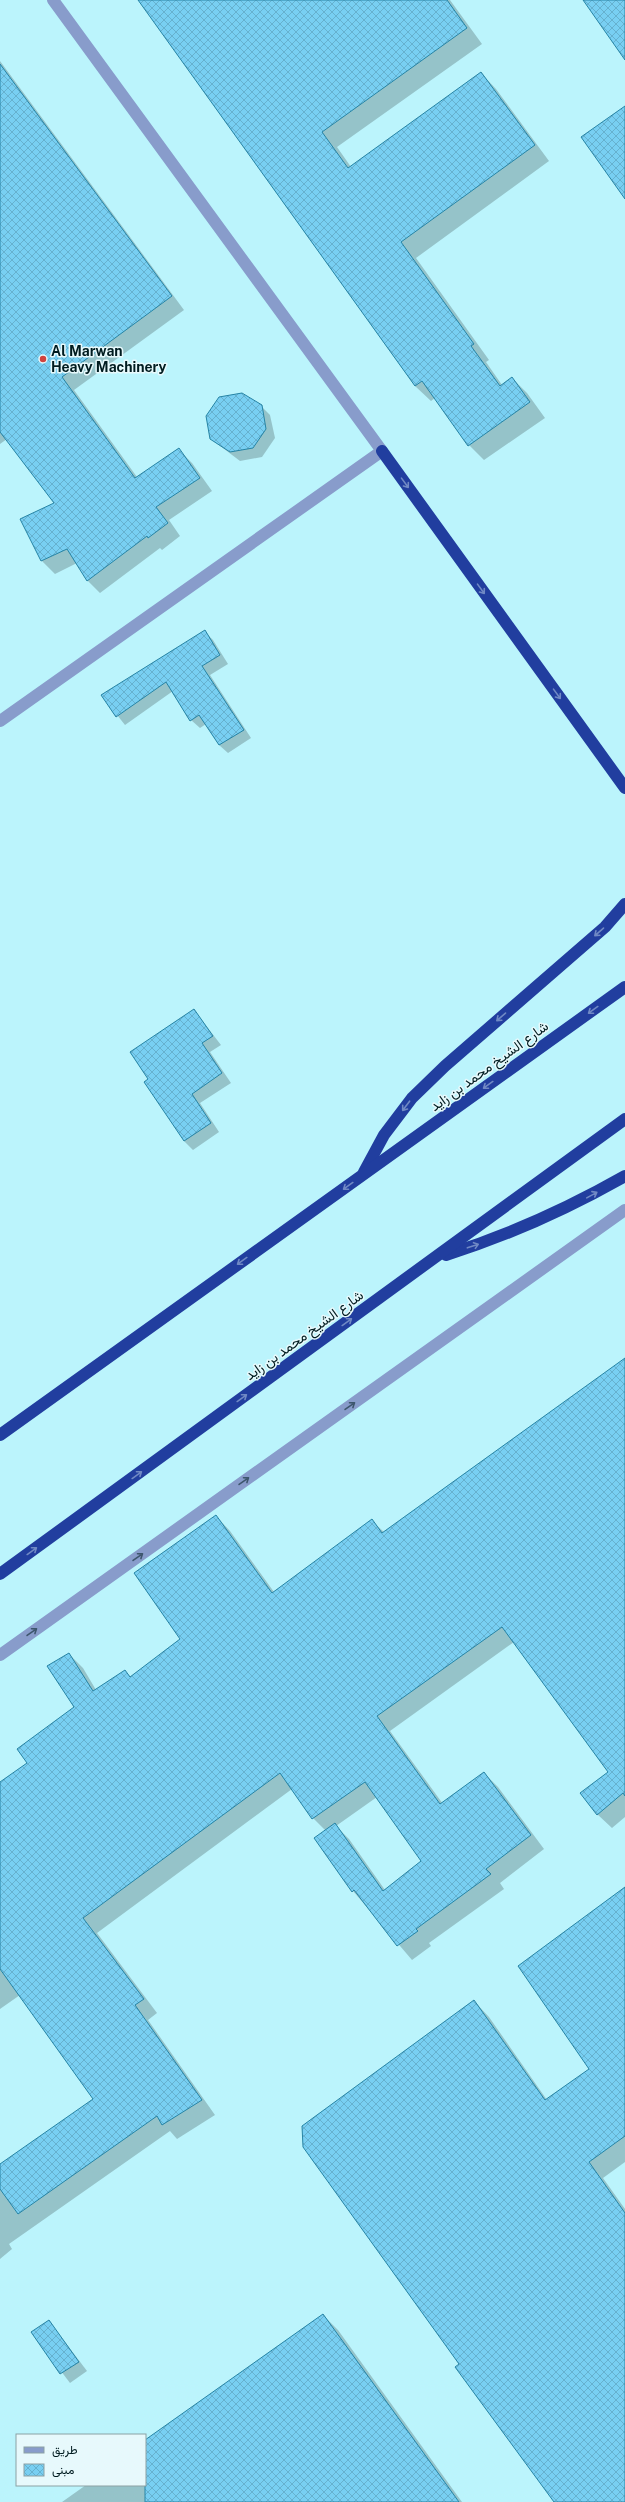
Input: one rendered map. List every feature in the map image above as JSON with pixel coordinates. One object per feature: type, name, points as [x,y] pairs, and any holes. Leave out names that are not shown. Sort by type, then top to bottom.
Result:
[{"type":"highway","points":[[382,452],[625,788]]},
{"type":"highway","points":[[363,1175],[384,1135],[412,1098],[444,1066],[605,927],[625,904]]},
{"type":"highway","name":"شارع الشيخ محمد بن زايد","points":[[0,1435],[625,987]]},
{"type":"highway","name":"شارع الشيخ محمد بن زايد","points":[[0,1574],[625,1119]]},
{"type":"highway","points":[[435,1258],[534,1224],[581,1201],[625,1176]]},
{"type":"street","points":[[0,721],[382,452],[53,0]]},
{"type":"street","points":[[0,1655],[625,1210]]},
{"type":"building","points":[[138,0],[447,0],[467,28],[322,132],[348,168],[481,72],[535,145],[401,242],[474,344],[471,346],[500,386],[512,377],[530,402],[468,446],[422,381],[415,386]]},
{"type":"building","points":[[583,0],[625,0],[625,60]]},
{"type":"building","points":[[0,64],[172,296],[62,377],[135,478],[179,448],[200,478],[156,507],[168,523],[148,538],[147,536],[87,581],[67,549],[41,561],[20,519],[54,503],[0,432]]},
{"type":"building","points":[[625,106],[625,199],[581,137]]},
{"type":"building","points":[[242,393],[262,405],[266,429],[253,448],[230,452],[210,439],[206,416],[219,397]]},
{"type":"building","points":[[205,630],[220,655],[202,666],[244,730],[219,745],[199,715],[190,721],[166,682],[116,717],[101,695]]},
{"type":"building","points":[[194,1009],[213,1036],[202,1043],[222,1073],[192,1094],[211,1123],[184,1141],[144,1082],[148,1079],[130,1052]]},
{"type":"building","points":[[625,1358],[625,1796],[623,1793],[597,1815],[580,1793],[608,1772],[502,1627],[377,1716],[440,1804],[484,1772],[531,1835],[486,1869],[491,1874],[416,1929],[418,1931],[397,1946],[354,1890],[352,1892],[314,1838],[335,1823],[383,1891],[421,1861],[365,1782],[312,1819],[280,1773],[83,1918],[144,1999],[135,2005],[202,2100],[162,2125],[157,2116],[18,2214],[0,2189],[0,2164],[93,2099],[0,1969],[0,1782],[27,1763],[17,1749],[74,1707],[47,1666],[69,1653],[93,1691],[125,1670],[130,1677],[180,1639],[134,1573],[216,1515],[272,1593],[372,1519],[382,1533]]},
{"type":"building","points":[[625,1887],[625,2136],[589,2162],[625,2213],[625,2502],[554,2502],[455,2367],[459,2364],[303,2147],[302,2126],[474,2000],[545,2100],[589,2069],[518,1966]]},
{"type":"building","points":[[323,2314],[459,2502],[145,2502],[146,2439]]},
{"type":"building","points":[[49,2320],[79,2362],[60,2374],[31,2332]]},
{"type":"place","name":"Al Marwan Heavy Machinery","points":[[43,359]]}]
